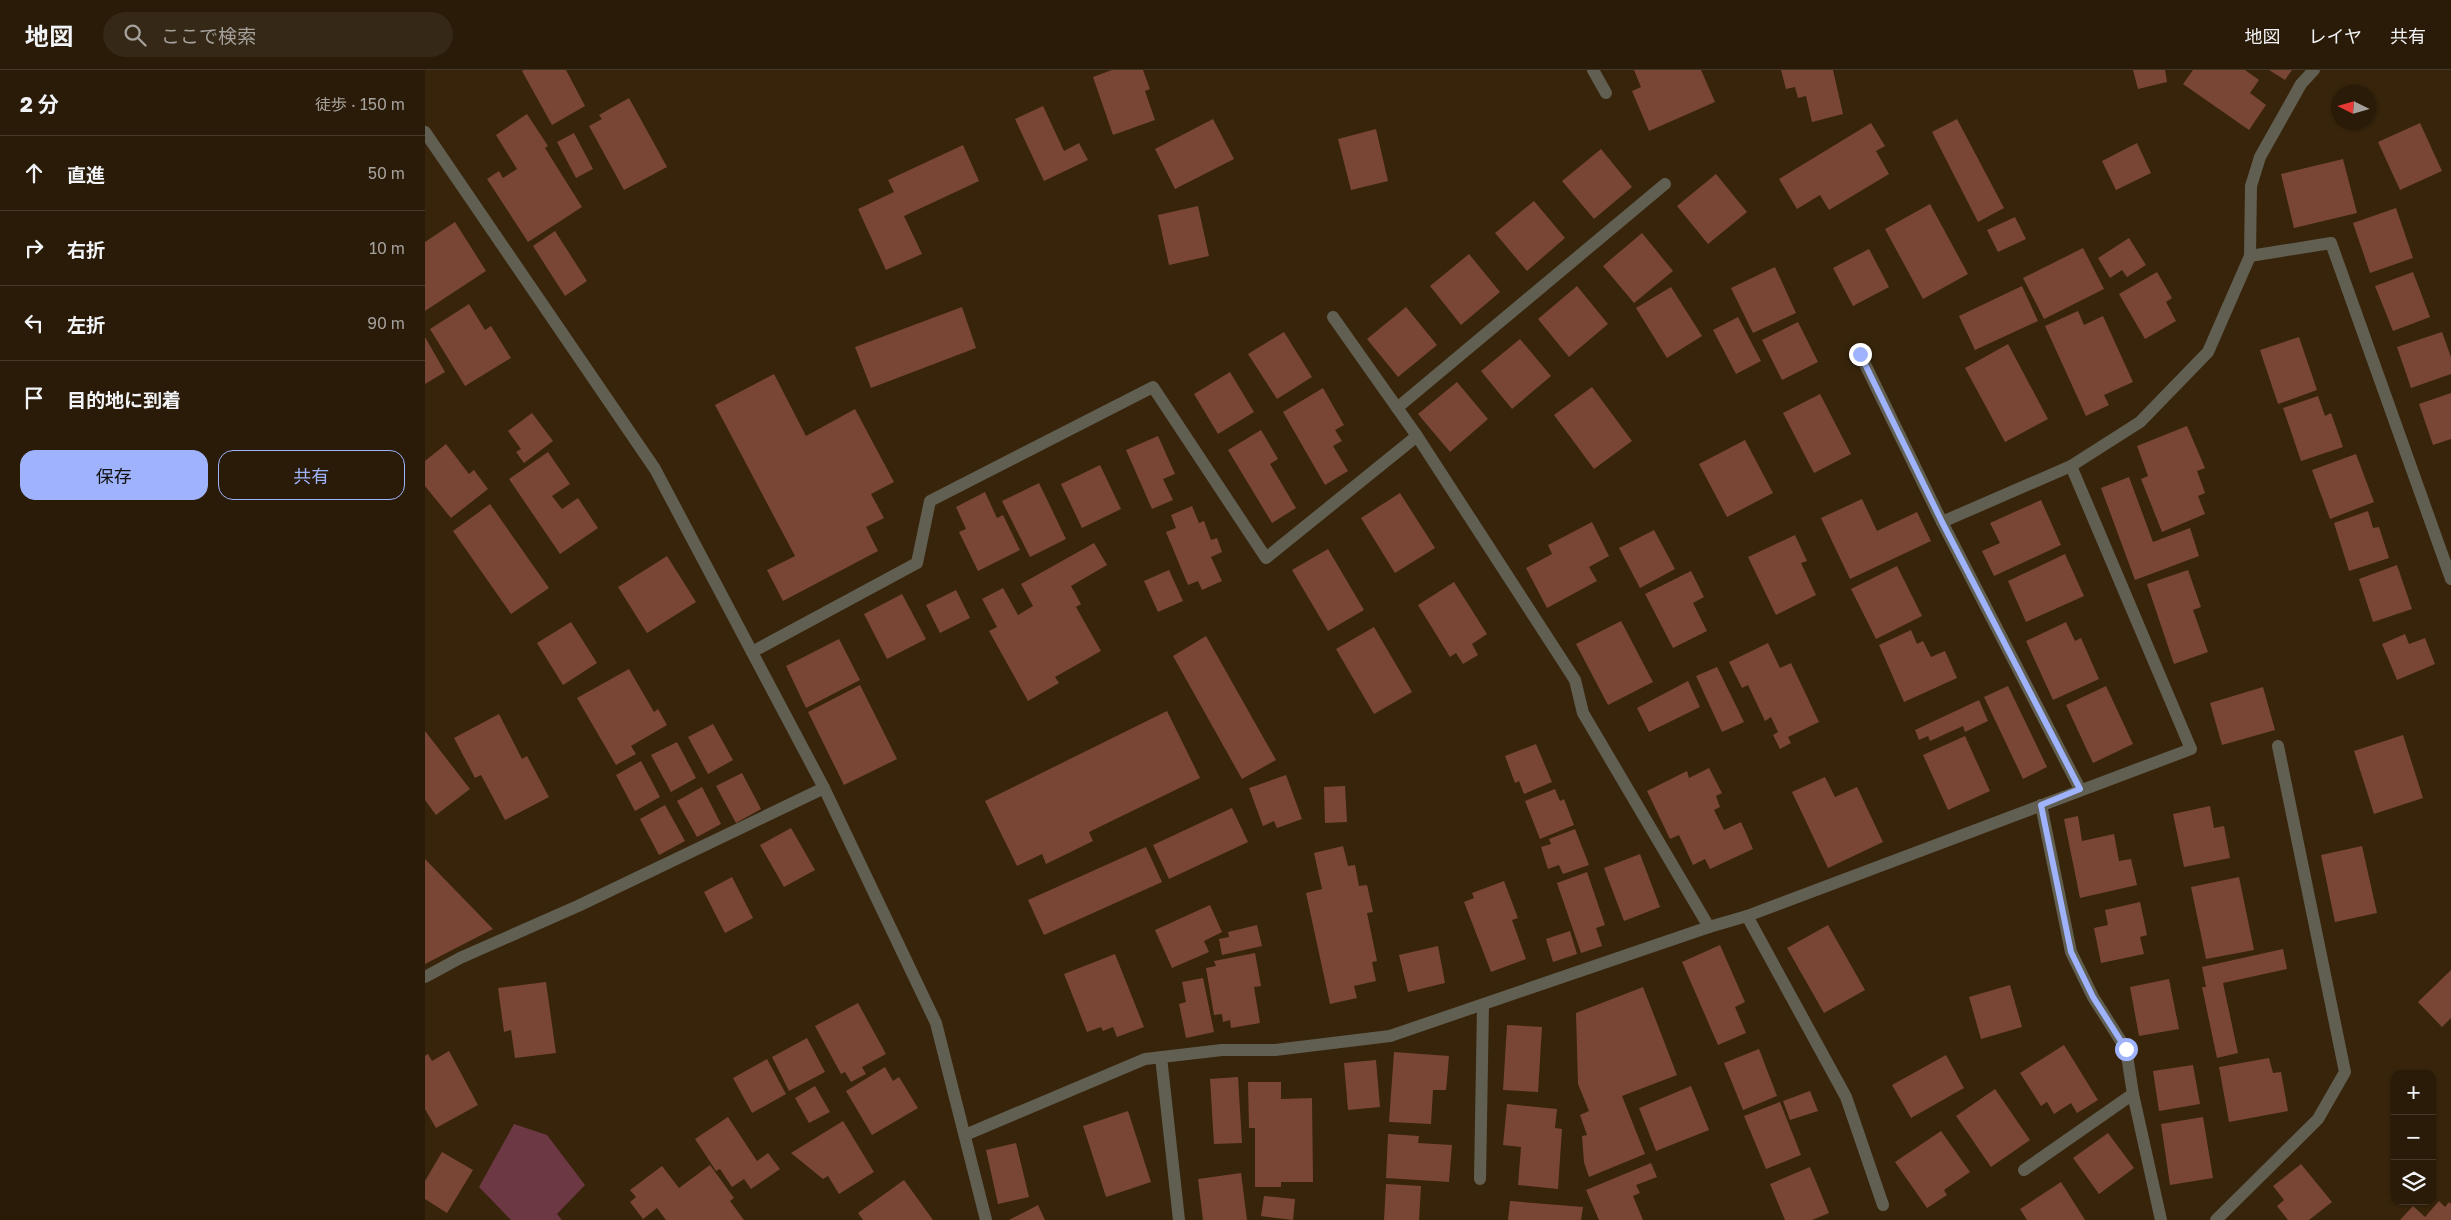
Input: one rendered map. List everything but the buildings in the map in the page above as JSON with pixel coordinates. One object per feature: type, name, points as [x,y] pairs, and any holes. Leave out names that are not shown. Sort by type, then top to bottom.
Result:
[{"type":"street","points":[[1593,70],[1606,93]]},
{"type":"street","points":[[1942,522],[2071,466],[2141,422],[2208,352],[2250,256],[2251,186],[2260,157],[2301,84],[2314,70]]},
{"type":"street","points":[[425,132],[655,469],[823,788],[937,1023],[986,1220]]},
{"type":"street","points":[[1397,408],[1665,184]]},
{"type":"street","points":[[2250,256],[2331,243],[2451,579]]},
{"type":"street","points":[[1333,316],[1417,436],[1575,680],[1583,713],[1709,927]]},
{"type":"street","points":[[1860,354],[1942,522],[2080,789]]},
{"type":"street","points":[[752,652],[917,562],[929,501],[1153,387],[1266,558],[1417,436]]},
{"type":"street","points":[[965,1135],[1145,1059],[1222,1050],[1275,1050],[1390,1036],[1709,927],[1747,916],[2080,789],[2191,749],[2071,466]]},
{"type":"street","points":[[2216,1220],[2318,1119],[2345,1072],[2278,746]]},
{"type":"street","points":[[425,978],[461,958],[578,906],[823,788]]},
{"type":"street","points":[[2041,805],[2071,952],[2093,997],[2126,1049],[2133,1094],[2161,1220]]},
{"type":"street","points":[[1747,916],[1846,1096],[1883,1205]]},
{"type":"street","points":[[1480,1179],[1483,1005]]},
{"type":"street","points":[[1161,1057],[1179,1220]]},
{"type":"street","points":[[2024,1170],[2133,1094]]},
{"type":"shaded area","points":[[514,1124],[547,1135],[585,1185],[557,1214],[562,1220],[511,1220],[479,1187]]},
{"type":"route","points":[[1860,354],[1942,522],[2080,789],[2041,805],[2071,952],[2093,997],[2126,1049]]}]
